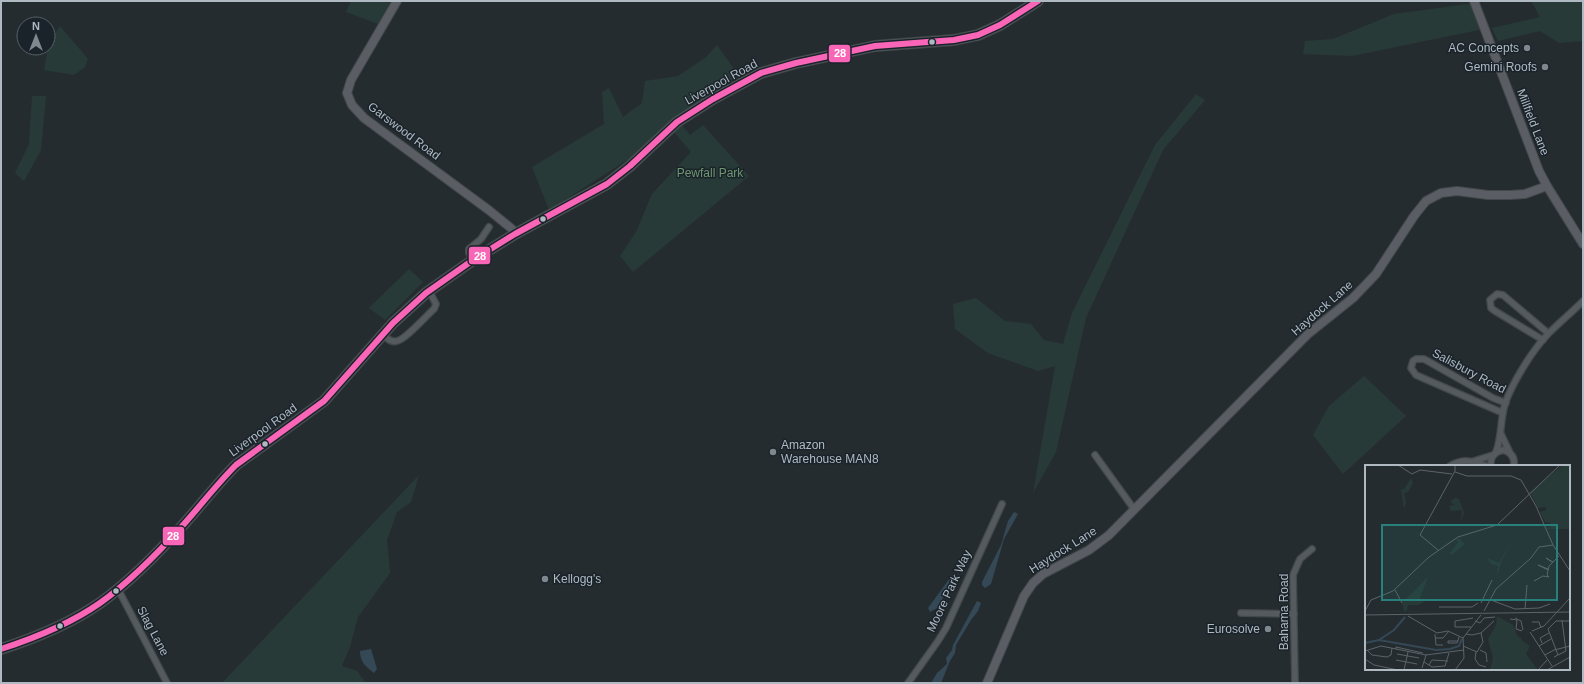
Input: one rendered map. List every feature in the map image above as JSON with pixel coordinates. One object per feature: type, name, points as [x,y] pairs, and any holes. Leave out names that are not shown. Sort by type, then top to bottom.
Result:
[{"type":"highway","name":"Liverpool Road","points":[[1,649],[45,633],[67,622],[99,603],[118,589],[173,536],[225,476],[254,451],[314,410],[324,401],[383,335],[411,306],[429,291],[473,260],[515,234],[607,184],[630,166],[664,133],[688,114],[761,74],[796,63],[868,48],[895,44],[954,40],[978,35],[1000,25],[1038,1]]},
{"type":"street","name":"Garswood Road","points":[[397,1],[351,80],[348,93],[352,105],[364,118],[490,211],[512,229],[515,234]]},
{"type":"street","name":"Millfield Lane","points":[[1474,1],[1532,155],[1546,186],[1583,244]]},
{"type":"street","name":"Haydock Lane","points":[[987,683],[1024,596],[1033,583],[1043,574],[1089,550],[1109,534],[1308,334],[1353,298],[1376,274],[1414,216],[1426,201],[1441,194],[1457,191],[1510,195],[1525,194],[1546,186]]},
{"type":"street","points":[[473,260],[469,250],[481,240],[488,229],[480,227]]},
{"type":"street","points":[[383,335],[391,341],[396,342],[402,339],[434,309],[436,304],[429,291]]},
{"type":"street","points":[[1543,340],[1491,308],[1490,300],[1497,294],[1503,295],[1548,333]]},
{"type":"street","points":[[1491,465],[1491,458],[1494,454],[1501,434],[1503,413],[1506,403],[1518,377],[1548,333],[1583,301]]},
{"type":"street","name":"Salisbury Road","points":[[1503,413],[1416,376],[1411,368],[1412,364],[1416,359],[1424,359],[1493,398],[1506,403]]},
{"type":"street","points":[[1501,434],[1514,459],[1514,465]]},
{"type":"street","points":[[1452,465],[1460,461],[1474,461],[1503,450],[1510,453]]},
{"type":"street","points":[[1095,455],[1134,509]]},
{"type":"street","points":[[1474,461],[1484,465]]},
{"type":"street","name":"Moore Park Way","points":[[908,683],[946,628],[1002,504]]},
{"type":"street","name":"Bahama Road","points":[[1295,683],[1293,575],[1300,559],[1312,549]]},
{"type":"street","name":"Slag Lane","points":[[118,589],[167,683]]},
{"type":"street","points":[[1241,614],[1294,614]]},
{"type":"green space","points":[[351,1],[391,1],[378,24],[346,12]]},
{"type":"green space","points":[[1531,1],[1583,1],[1583,41],[1559,43],[1540,31],[1498,41],[1492,28],[1540,17]]},
{"type":"green space","points":[[1475,3],[1484,29],[1352,56],[1303,54],[1305,41],[1333,39],[1394,14]]},
{"type":"green space","points":[[60,26],[88,59],[85,67],[74,75],[44,70],[46,56],[56,56],[56,32]]},
{"type":"green space","points":[[717,45],[739,76],[672,119],[638,153],[549,210],[532,167],[604,124],[602,92],[609,88],[623,117],[642,103],[645,81],[678,76],[705,58]]},
{"type":"green space","points":[[1196,94],[1205,100],[1163,150],[1086,318],[1056,452],[1033,493],[1055,366],[1038,371],[988,353],[955,329],[953,304],[976,298],[1005,321],[1031,324],[1044,340],[1063,344],[1072,313],[1155,145]]},
{"type":"green space","points":[[32,96],[46,96],[41,150],[24,181],[15,173],[29,144]]},
{"type":"green space","name":"Pewfall Park","points":[[682,125],[690,135],[703,125],[749,176],[633,272],[620,256],[636,232],[652,194],[691,152],[674,132]]},
{"type":"green space","points":[[409,269],[423,282],[385,320],[369,308]]},
{"type":"green space","points":[[1364,376],[1406,416],[1343,474],[1313,435],[1329,406]]},
{"type":"green space","points":[[419,475],[411,502],[397,512],[387,540],[390,573],[358,617],[350,647],[342,666],[357,671],[366,683],[222,683]]},
{"type":"water","points":[[1014,512],[1018,514],[1004,539],[991,584],[985,588],[982,585],[982,582],[1001,545],[1008,521]]},
{"type":"water","points":[[955,571],[939,607],[930,612],[928,608]]},
{"type":"water","points":[[977,601],[981,603],[978,611],[956,645],[955,653],[941,683],[931,683],[937,673],[947,664],[946,658],[952,650],[953,645]]},
{"type":"water","points":[[371,649],[377,669],[374,673],[364,664],[360,655],[360,651]]},
{"type":"transit line","name":"28","points":[[1,649],[27,640],[77,618],[100,603],[134,576],[165,545],[236,465],[324,401],[393,323],[426,293],[473,260],[515,234],[607,184],[630,166],[677,122],[713,99],[761,73],[796,63],[875,46],[954,40],[978,35],[1000,25],[1038,1]]},
{"type":"place","name":"AC Concepts","points":[[1527,48]]},
{"type":"place","name":"Gemini Roofs","points":[[1545,67]]},
{"type":"place","name":"Amazon Warehouse MAN8","points":[[773,452]]},
{"type":"place","name":"Kellogg's","points":[[545,579]]},
{"type":"place","name":"Eurosolve","points":[[1268,629]]}]
